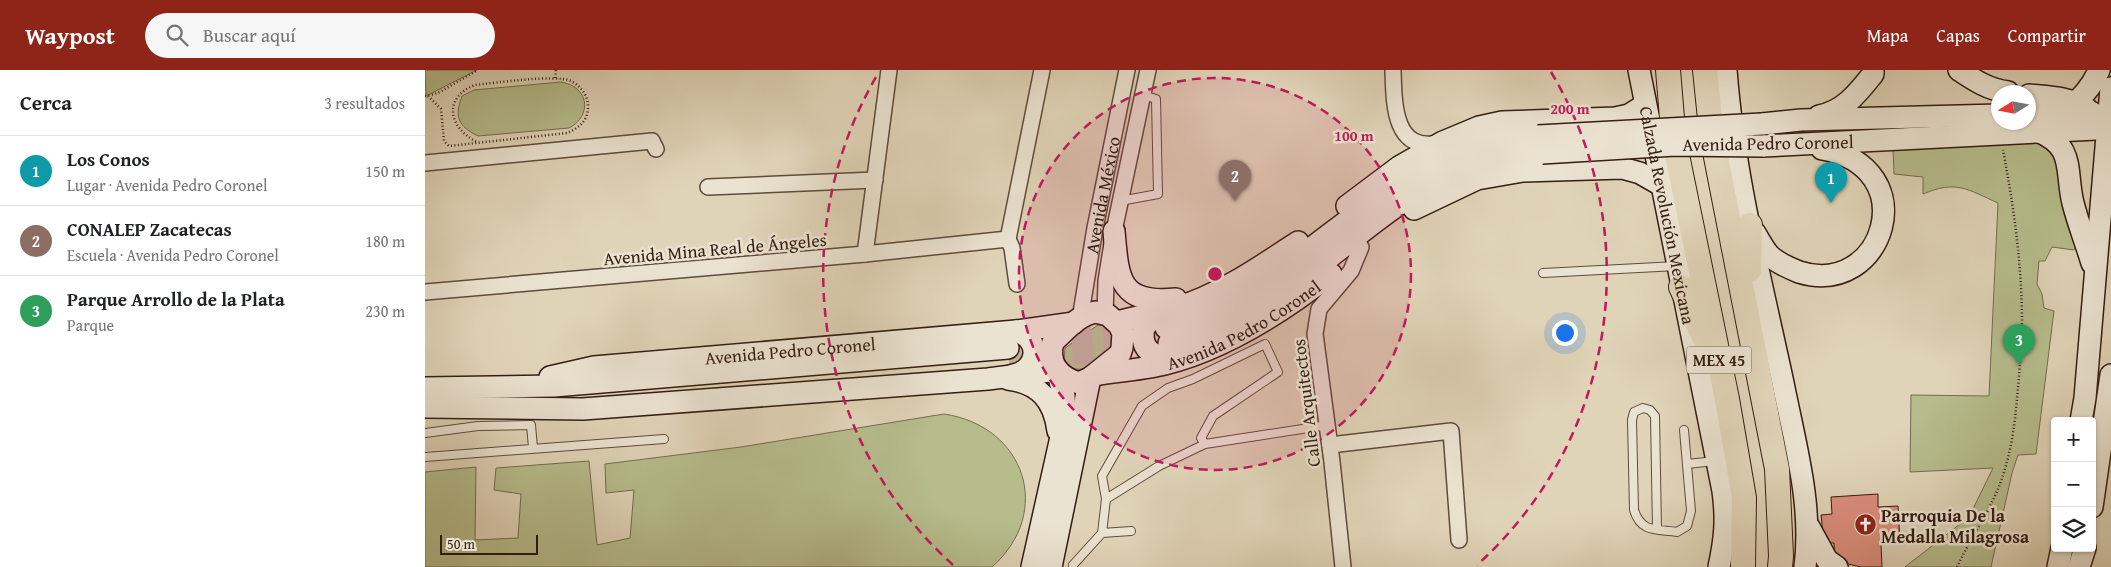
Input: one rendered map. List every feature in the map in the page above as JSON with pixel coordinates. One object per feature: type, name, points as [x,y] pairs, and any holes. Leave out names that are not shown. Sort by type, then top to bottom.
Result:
[{"type":"main road","points":[[1668,70],[1673,118]]},
{"type":"main road","points":[[1705,70],[1710,119]]},
{"type":"main road","name":"MEX 45","points":[[1677,155],[1727,399],[1743,498],[1743,567]]},
{"type":"main road","name":"MEX 45","points":[[1716,157],[1777,470],[1780,567]]},
{"type":"main road","points":[[1749,322],[1750,225]]},
{"type":"main road","points":[[1679,276],[1727,399]]},
{"type":"street","points":[[865,254],[889,70]]},
{"type":"street","points":[[1017,284],[1012,248],[1008,239],[1041,70]]},
{"type":"street","name":"Avenida México","points":[[1077,321],[1127,70]]},
{"type":"street","name":"Avenida México","points":[[1111,318],[1106,281],[1114,231],[1147,70]]},
{"type":"street","points":[[1393,70],[1396,113],[1401,129],[1411,140],[1420,144],[1443,142]]},
{"type":"street","name":"Calzada Revolución Mexicana","points":[[1639,70],[1717,460],[1726,516],[1725,536],[1719,567]]},
{"type":"street","points":[[1726,70],[1729,118],[1800,467],[1809,540],[1805,567]]},
{"type":"street","points":[[1801,120],[1831,114],[1853,100],[1873,74],[1873,70]]},
{"type":"street","points":[[1959,70],[1991,88]]},
{"type":"street","points":[[2099,70],[2092,84],[2100,118],[2095,270],[2082,410],[2109,409]]},
{"type":"street","points":[[2100,118],[2111,88]]},
{"type":"street","points":[[2036,96],[2057,97],[2100,118]]},
{"type":"street","points":[[1324,225],[1370,187],[1399,167],[1443,142],[1479,127],[1502,122],[1624,116],[1645,105]]},
{"type":"street","name":"Avenida Pedro Coronel","points":[[2036,121],[2057,113],[2100,118],[2095,129],[2036,122]]},
{"type":"street","points":[[1624,116],[1631,132],[1633,150],[1627,169]]},
{"type":"street","name":"Avenida Pedro Coronel","points":[[1540,144],[1801,120],[1991,124]]},
{"type":"street","name":"Avenida Pedro Coronel","points":[[1092,377],[1153,367],[1187,357],[1244,332],[1275,314],[1330,275],[1366,227],[1409,178],[1454,155],[1498,141],[1540,144],[1763,146],[1991,125]]},
{"type":"street","points":[[2036,125],[2060,145],[2066,156],[2070,169],[2072,200],[2095,270]]},
{"type":"street","points":[[425,163],[652,141],[656,149]]},
{"type":"street","points":[[1750,225],[1769,255],[1789,268],[1812,276],[1821,276],[1850,268],[1861,261],[1872,250],[1880,235],[1883,210],[1882,198],[1872,176],[1850,157],[1837,152],[1797,144]]},
{"type":"street","points":[[1366,227],[1403,215],[1459,187],[1500,174],[1561,169],[1627,169],[1640,173],[1661,185]]},
{"type":"street","points":[[708,187],[875,180]]},
{"type":"street","name":"Avenida Pedro Coronel","points":[[1111,318],[1177,307],[1206,295],[1249,273],[1324,225],[1366,227]]},
{"type":"street","name":"Avenida Pedro Coronel","points":[[1168,335],[1215,329],[1304,277],[1366,227]]},
{"type":"street","name":"Calle Arquitectos","points":[[1343,567],[1330,445],[1315,334],[1319,309],[1351,271],[1366,227]]},
{"type":"street","points":[[1114,231],[1119,272],[1127,289],[1135,295],[1148,300],[1160,300],[1206,295]]},
{"type":"street","name":"Avenida Mina Real de Ángeles","points":[[425,292],[865,254],[1008,239]]},
{"type":"street","points":[[1177,307],[1154,317],[1144,327],[1142,335],[1147,349],[1160,357],[1187,357]]},
{"type":"street","points":[[1032,567],[1066,406],[1057,370],[1051,356],[1053,342],[1088,313],[1096,312],[1111,318],[1123,334],[1120,354],[1092,377],[1079,383],[1064,378],[1057,370]]},
{"type":"street","name":"Avenida Pedro Coronel","points":[[425,388],[509,397],[583,409],[1006,359],[1077,321]]},
{"type":"street","points":[[1006,359],[1025,382],[1039,390],[1050,403],[1057,419],[1059,440]]},
{"type":"street","name":"Avenida Pedro Coronel","points":[[425,407],[509,397],[594,367],[1006,359],[1057,370]]},
{"type":"street","points":[[2092,507],[2109,409],[2111,375]]},
{"type":"street","points":[[1051,567],[1092,377]]},
{"type":"street","points":[[1330,445],[1451,431],[1459,540]]},
{"type":"street","points":[[1808,526],[1827,560],[1837,567]]},
{"type":"street","points":[[2058,567],[2062,552]]},
{"type":"street","points":[[2079,567],[2084,552]]},
{"type":"lane","points":[[1120,201],[1158,194],[1156,99],[1143,95]]},
{"type":"lane","points":[[1543,273],[1679,276]]},
{"type":"lane","points":[[1073,564],[1102,533],[1106,500],[1102,476],[1142,406],[1168,388],[1193,379],[1265,344],[1278,372],[1213,416],[1201,438],[1205,444]]},
{"type":"lane","points":[[1657,529],[1655,416],[1650,410],[1643,408],[1634,412],[1632,420],[1634,510],[1637,521],[1647,528],[1677,532],[1687,526],[1691,511],[1684,430]]},
{"type":"lane","points":[[1106,500],[1159,466],[1205,444],[1327,425]]},
{"type":"lane","points":[[425,433],[478,426],[531,426],[533,448]]},
{"type":"lane","points":[[425,457],[664,439]]},
{"type":"lane","points":[[1687,464],[1717,460]]},
{"type":"lane","points":[[1102,533],[1131,531]]},
{"type":"path","points":[[477,142],[459,130],[454,119],[453,106],[457,97],[464,89],[475,85],[555,78],[570,80],[581,88],[587,98],[588,110],[585,121],[577,129],[567,134],[477,142],[446,144],[444,141],[441,109],[427,96],[478,70]]},
{"type":"path","points":[[555,78],[556,70]]},
{"type":"path","points":[[1957,567],[1990,508],[2004,472],[2014,430],[2022,326],[2021,276],[2014,208],[2000,130]]},
{"type":"green space","points":[[425,70],[477,70],[426,96]]},
{"type":"green space","points":[[561,82],[572,85],[583,96],[585,108],[583,114],[569,128],[478,136],[466,128],[459,120],[458,110],[462,96],[474,90]]},
{"type":"green space","points":[[2036,138],[2052,145],[2078,242],[2074,250],[2052,247],[2045,261],[2039,261],[2037,284],[2042,294],[2044,308],[2054,311],[2036,454],[2018,455],[2012,473],[1991,567],[1905,567],[1969,517],[1993,468],[1910,472],[1911,395],[1989,396],[1998,203],[1969,190],[1953,187],[1923,194],[1923,177],[1894,174],[1893,145]]},
{"type":"green space","points":[[1098,325],[1106,325],[1113,330],[1114,347],[1089,366],[1076,369],[1070,366],[1064,360],[1065,348]]},
{"type":"green space","points":[[944,414],[972,422],[994,435],[1011,453],[1022,474],[1025,498],[1022,522],[1011,545],[992,567],[425,567],[425,472],[476,467],[475,540],[518,538],[521,494],[494,490],[496,468],[589,461],[597,545],[630,538],[634,490],[606,493],[605,464],[741,447]]},
{"type":"building","points":[[1878,494],[1878,507],[1898,506],[1900,543],[1881,544],[1882,567],[1861,567],[1835,561],[1834,543],[1824,543],[1821,515],[1832,514],[1831,497]]},
{"type":"tunnel","points":[[1008,348],[1141,331]]},
{"type":"tunnel","points":[[1009,363],[1162,344]]},
{"type":"place","name":"CONALEP Zacatecas","points":[[1235,201]]},
{"type":"place","name":"Los Conos","points":[[1831,203]]},
{"type":"place","name":"Parque Arrollo de la Plata","points":[[2019,365]]},
{"type":"place","name":"Parroquia De la Medalla Milagrosa","points":[[1865,525]]}]
